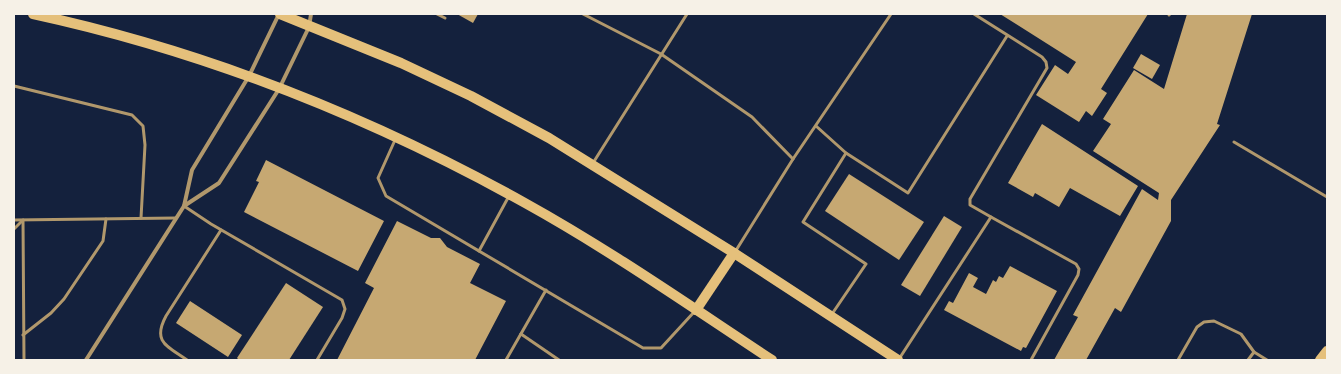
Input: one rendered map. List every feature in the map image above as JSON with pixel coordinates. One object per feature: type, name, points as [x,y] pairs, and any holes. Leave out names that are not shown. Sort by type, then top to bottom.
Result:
[{"type":"main road","points":[[33,14],[90,26],[162,47],[249,76],[396,138],[509,195],[606,251],[772,360]]},
{"type":"main road","points":[[279,14],[401,63],[471,96],[550,138],[734,253],[898,360]]},
{"type":"main road","points":[[696,310],[734,253]]},
{"type":"main road","points":[[1320,360],[1327,351]]},
{"type":"street","points":[[86,360],[184,206],[192,170],[249,76],[279,14]]},
{"type":"street","points":[[184,206],[219,183],[279,88],[309,26],[310,14]]},
{"type":"lane","points":[[437,14],[445,18]]},
{"type":"lane","points":[[582,14],[661,54],[752,117],[793,159]]},
{"type":"lane","points":[[592,164],[687,14]]},
{"type":"lane","points":[[734,253],[793,159],[891,14]]},
{"type":"lane","points":[[974,14],[1042,58],[1046,62],[1047,68],[970,198],[970,205],[973,208],[1076,264],[1079,269],[1078,275],[1031,360]]},
{"type":"lane","points":[[816,126],[846,153],[908,193],[1007,36]]},
{"type":"lane","points":[[14,86],[132,115],[143,126],[145,145],[141,218]]},
{"type":"lane","points":[[396,138],[378,178],[386,196],[643,348],[661,348],[696,310]]},
{"type":"lane","points":[[1234,142],[1327,196]]},
{"type":"lane","points":[[830,316],[866,264],[803,222],[846,153]]},
{"type":"lane","points":[[479,251],[509,195]]},
{"type":"lane","points":[[184,206],[221,230],[342,300],[345,309],[342,318],[317,360]]},
{"type":"lane","points":[[898,360],[991,217]]},
{"type":"lane","points":[[14,220],[176,218]]},
{"type":"lane","points":[[23,335],[51,313],[64,299],[103,242],[106,219]]},
{"type":"lane","points":[[14,229],[23,220]]},
{"type":"lane","points":[[23,220],[24,360]]},
{"type":"lane","points":[[187,360],[166,345],[161,338],[160,331],[166,316],[221,230]]},
{"type":"lane","points":[[506,360],[546,290]]},
{"type":"lane","points":[[1178,360],[1197,327],[1204,322],[1214,320],[1241,334],[1254,352],[1267,360]]},
{"type":"lane","points":[[521,334],[559,360]]},
{"type":"lane","points":[[1248,360],[1254,352]]},
{"type":"building","points":[[457,14],[478,14],[473,23]]},
{"type":"building","points":[[1000,14],[1148,14],[1101,89],[1107,93],[1092,116],[1086,111],[1079,122],[1036,95],[1055,65],[1068,74],[1076,62]]},
{"type":"building","points":[[1187,14],[1252,14],[1217,124],[1220,125],[1171,200],[1171,221],[1121,312],[1115,308],[1086,360],[1054,360],[1078,317],[1073,315],[1142,189],[1158,200],[1159,193],[1093,151],[1111,124],[1103,119],[1134,70],[1164,89]]},
{"type":"building","points":[[1141,54],[1160,65],[1152,79],[1133,68]]},
{"type":"building","points":[[1042,124],[1138,186],[1120,216],[1070,188],[1059,207],[1035,193],[1033,197],[1008,183]]},
{"type":"building","points":[[266,160],[384,221],[358,271],[244,212],[259,182],[256,181]]},
{"type":"building","points":[[849,174],[924,222],[899,260],[825,211]]},
{"type":"building","points":[[944,216],[962,227],[920,296],[901,285]]},
{"type":"building","points":[[397,221],[431,238],[440,238],[447,247],[480,264],[470,283],[506,301],[475,360],[337,360],[374,288],[365,283]]},
{"type":"building","points":[[1010,266],[1057,291],[1026,348],[1023,347],[1021,351],[944,310],[949,301],[953,303],[969,273],[978,278],[973,287],[986,294],[993,280],[996,282],[999,276],[1003,278]]},
{"type":"building","points":[[286,283],[323,307],[289,360],[239,360],[237,358]]},
{"type":"building","points":[[190,301],[242,335],[228,357],[176,323]]}]
